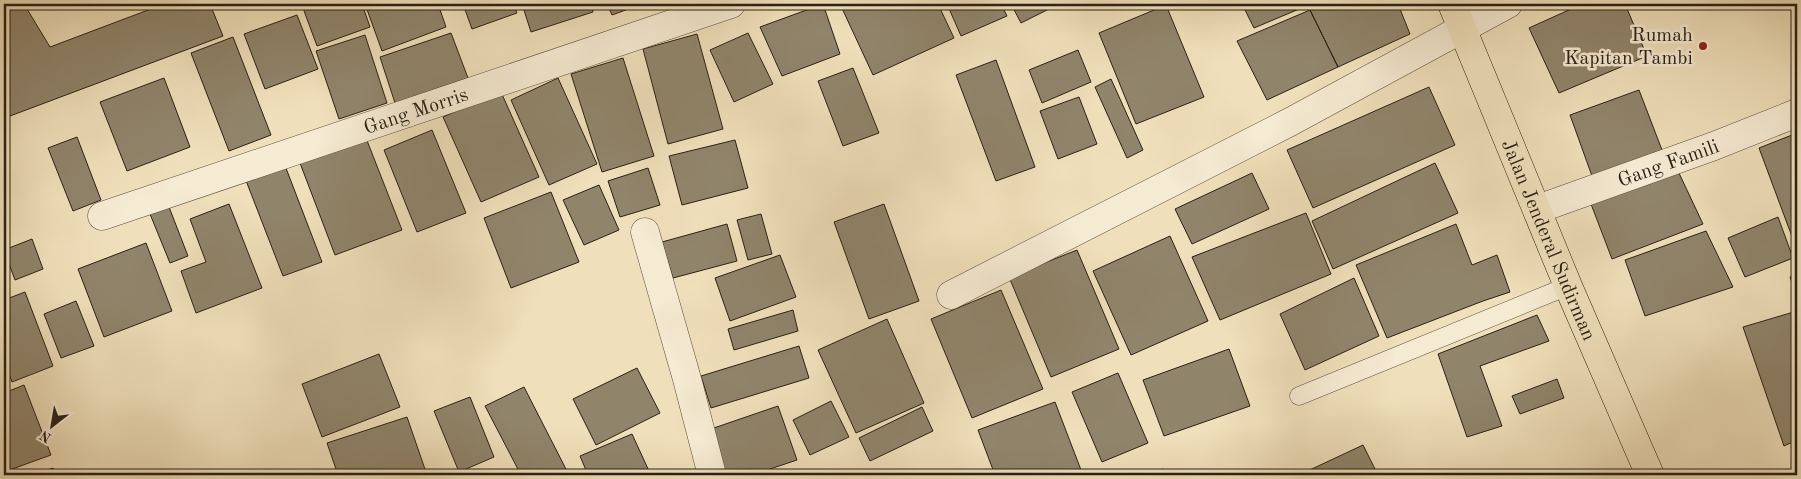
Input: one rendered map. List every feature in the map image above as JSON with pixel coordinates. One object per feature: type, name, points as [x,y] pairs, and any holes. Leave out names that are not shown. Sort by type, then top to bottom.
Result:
[{"type":"main road","name":"Jalan Jenderal Sudirman","points":[[1452,4],[1538,209],[1568,286],[1650,475]]},
{"type":"street","name":"Gang Morris","points":[[102,216],[731,4]]},
{"type":"street","points":[[951,295],[1290,122],[1508,4]]},
{"type":"street","name":"Gang Famili","points":[[1538,209],[1714,146],[1797,113]]},
{"type":"street","points":[[645,232],[712,475]]},
{"type":"lane","points":[[1299,396],[1568,286]]},
{"type":"building","points":[[4,4],[24,4],[50,47],[164,4],[210,4],[223,36],[10,116],[4,104]]},
{"type":"building","points":[[315,4],[362,4],[370,27],[317,46],[303,8]]},
{"type":"building","points":[[365,4],[438,4],[446,27],[382,51]]},
{"type":"building","points":[[463,4],[513,4],[517,13],[472,29]]},
{"type":"building","points":[[522,4],[591,4],[593,12],[531,32]]},
{"type":"building","points":[[607,4],[642,4],[612,15]]},
{"type":"building","points":[[823,4],[840,54],[782,76],[760,27]]},
{"type":"building","points":[[840,4],[938,4],[954,38],[873,75]]},
{"type":"building","points":[[947,4],[1001,4],[1007,16],[961,36]]},
{"type":"building","points":[[1011,4],[1059,4],[1021,23]]},
{"type":"building","points":[[1242,4],[1311,4],[1254,28]]},
{"type":"building","points":[[1323,4],[1398,4],[1410,34],[1338,67],[1310,10]]},
{"type":"building","points":[[1582,4],[1625,4],[1647,56],[1559,93],[1529,28]]},
{"type":"building","points":[[1166,5],[1204,97],[1136,124],[1099,33]]},
{"type":"building","points":[[1310,10],[1338,67],[1267,100],[1237,41]]},
{"type":"building","points":[[297,15],[318,69],[265,89],[244,34]]},
{"type":"building","points":[[451,33],[468,78],[395,103],[380,57]]},
{"type":"building","points":[[748,33],[773,84],[734,102],[710,50]]},
{"type":"building","points":[[697,34],[723,129],[668,144],[643,49]]},
{"type":"building","points":[[365,35],[387,103],[339,119],[316,51]]},
{"type":"building","points":[[233,37],[271,135],[229,151],[191,53]]},
{"type":"building","points":[[1078,50],[1091,82],[1042,103],[1029,70]]},
{"type":"building","points":[[623,58],[654,156],[602,172],[571,74]]},
{"type":"building","points":[[996,60],[1035,167],[996,181],[956,75]]},
{"type":"building","points":[[853,68],[879,133],[843,146],[818,81]]},
{"type":"building","points":[[164,78],[190,147],[127,171],[100,102]]},
{"type":"building","points":[[558,78],[597,164],[549,185],[511,100]]},
{"type":"building","points":[[1111,79],[1143,150],[1127,158],[1095,87]]},
{"type":"building","points":[[1429,87],[1455,145],[1313,208],[1287,150]]},
{"type":"building","points":[[1639,90],[1662,150],[1592,176],[1570,115]]},
{"type":"building","points":[[501,92],[539,177],[481,202],[443,117]]},
{"type":"building","points":[[1079,97],[1097,144],[1058,159],[1040,111]]},
{"type":"building","points":[[432,130],[466,213],[417,232],[384,150]]},
{"type":"building","points":[[1797,133],[1797,250],[1759,148]]},
{"type":"building","points":[[77,137],[101,200],[73,211],[48,148]]},
{"type":"building","points":[[366,138],[402,230],[335,255],[300,163]]},
{"type":"building","points":[[735,140],[748,188],[682,205],[669,156]]},
{"type":"building","points":[[284,163],[322,262],[283,276],[245,178]]},
{"type":"building","points":[[1435,163],[1458,213],[1333,269],[1312,221]]},
{"type":"building","points":[[648,168],[660,205],[620,217],[608,181]]},
{"type":"building","points":[[1678,171],[1703,224],[1612,259],[1591,204]]},
{"type":"building","points":[[1252,173],[1269,209],[1192,244],[1175,209]]},
{"type":"building","points":[[599,185],[619,230],[584,245],[563,200]]},
{"type":"building","points":[[551,192],[579,262],[511,288],[484,218]]},
{"type":"building","points":[[229,204],[262,288],[196,313],[181,271],[206,262],[190,219]]},
{"type":"building","points":[[884,204],[919,301],[869,319],[834,222]]},
{"type":"building","points":[[169,207],[188,256],[170,263],[150,214]]},
{"type":"building","points":[[1306,213],[1331,274],[1220,320],[1192,257]]},
{"type":"building","points":[[761,214],[772,254],[748,260],[737,220]]},
{"type":"building","points":[[1778,217],[1793,258],[1745,277],[1728,238]]},
{"type":"building","points":[[727,224],[737,261],[673,278],[662,242]]},
{"type":"building","points":[[1456,224],[1472,265],[1497,255],[1510,292],[1387,338],[1356,265]]},
{"type":"building","points":[[1706,231],[1733,287],[1645,316],[1625,260]]},
{"type":"building","points":[[1170,236],[1208,321],[1131,355],[1093,271]]},
{"type":"building","points":[[32,239],[43,269],[15,280],[4,250]]},
{"type":"building","points":[[146,243],[172,311],[104,337],[78,269]]},
{"type":"building","points":[[1077,250],[1119,349],[1051,377],[1009,277]]},
{"type":"building","points":[[780,255],[796,297],[730,321],[715,278]]},
{"type":"building","points":[[1797,274],[1797,296],[1790,277]]},
{"type":"building","points":[[1354,278],[1379,336],[1305,370],[1280,314]]},
{"type":"building","points":[[1001,290],[1043,389],[972,418],[931,319]]},
{"type":"building","points":[[25,292],[53,366],[12,382],[4,361],[4,300]]},
{"type":"building","points":[[76,301],[94,346],[61,358],[44,314]]},
{"type":"building","points":[[793,310],[798,331],[734,350],[728,329]]},
{"type":"building","points":[[1797,311],[1797,440],[1784,446],[1743,327]]},
{"type":"building","points":[[1537,315],[1549,341],[1480,366],[1502,426],[1467,437],[1438,354]]},
{"type":"building","points":[[887,319],[924,403],[856,433],[818,350]]},
{"type":"building","points":[[799,346],[809,378],[711,408],[701,376]]},
{"type":"building","points":[[1229,349],[1250,406],[1164,436],[1143,380]]},
{"type":"building","points":[[379,354],[400,407],[322,437],[302,384]]},
{"type":"building","points":[[637,368],[660,413],[596,445],[573,399]]},
{"type":"building","points":[[1118,373],[1148,443],[1102,462],[1072,392]]},
{"type":"building","points":[[1557,379],[1564,398],[1520,414],[1512,396]]},
{"type":"building","points":[[24,385],[51,455],[4,472],[4,393]]},
{"type":"building","points":[[524,387],[569,475],[521,475],[485,406]]},
{"type":"building","points":[[470,397],[494,457],[459,472],[434,411]]},
{"type":"building","points":[[831,401],[849,437],[810,455],[793,420]]},
{"type":"building","points":[[1055,402],[1081,470],[1066,475],[995,475],[978,430]]},
{"type":"building","points":[[778,406],[797,460],[752,475],[724,475],[708,430]]},
{"type":"building","points":[[922,407],[933,431],[870,461],[859,438]]},
{"type":"building","points":[[407,417],[427,475],[338,475],[327,443]]},
{"type":"building","points":[[632,434],[649,471],[638,475],[588,475],[580,456]]},
{"type":"building","points":[[1363,445],[1378,475],[1299,475]]},
{"type":"building","points":[[53,468],[56,475],[33,475]]},
{"type":"building","points":[[1163,469],[1165,475],[1141,475]]},
{"type":"building","points":[[1797,470],[1797,475],[1788,475]]},
{"type":"place","name":"Rumah Kapitan Tambi","points":[[1703,46]]}]
